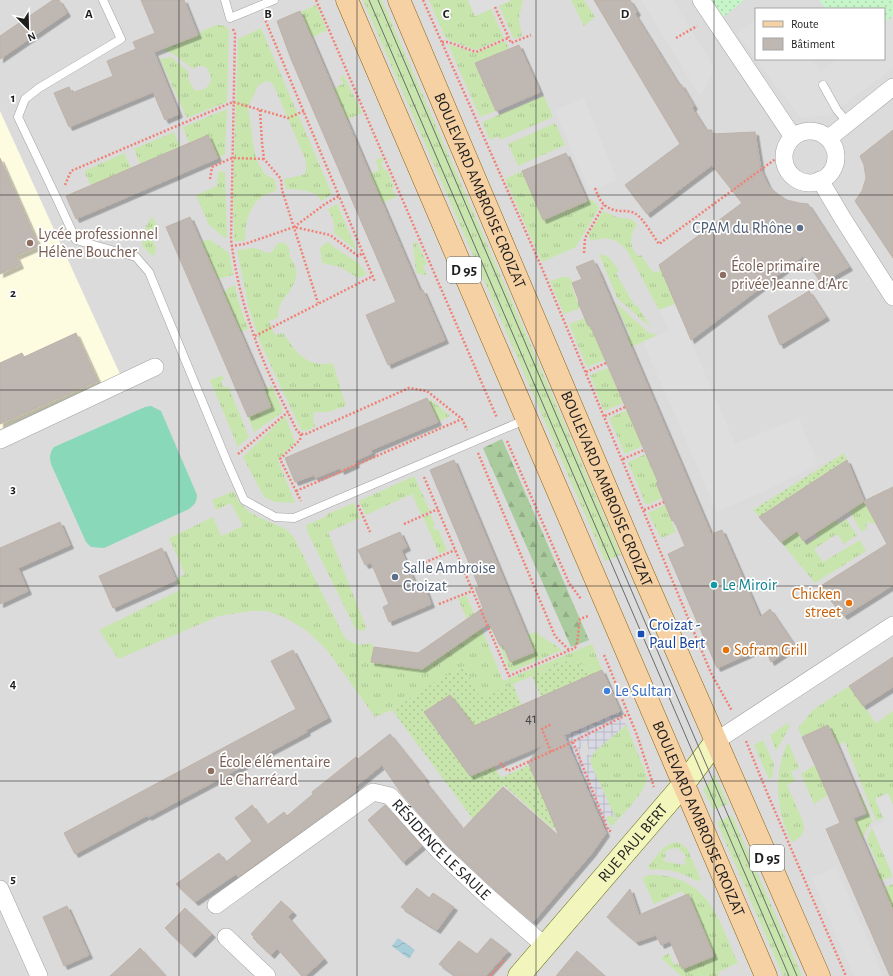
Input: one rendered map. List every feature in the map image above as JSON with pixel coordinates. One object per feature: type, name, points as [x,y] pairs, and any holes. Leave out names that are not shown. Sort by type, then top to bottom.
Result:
[{"type":"main road","name":"BOULEVARD AMBROISE CROIZAT","points":[[347,0],[766,976]]},
{"type":"main road","name":"BOULEVARD AMBROISE CROIZAT","points":[[398,0],[635,556],[819,976]]},
{"type":"street","points":[[701,0],[789,144]]},
{"type":"street","points":[[829,138],[893,87]]},
{"type":"street","points":[[811,131],[821,133],[829,138],[835,149],[836,162],[830,173],[820,180],[808,183],[797,179],[788,170],[784,159],[789,144],[802,132],[811,131]]},
{"type":"street","points":[[820,180],[843,219],[893,296]]},
{"type":"street","points":[[0,440],[155,367]]},
{"type":"street","name":"RUE PAUL BERT","points":[[519,976],[663,808],[716,741],[893,625]]},
{"type":"street","name":"RÉSIDENCE LE SAULE","points":[[216,904],[373,792],[390,796],[440,852],[486,895],[545,946]]},
{"type":"street","points":[[0,889],[39,976]]},
{"type":"street","points":[[226,937],[267,976]]},
{"type":"lane","points":[[103,0],[121,39],[39,88],[25,99],[18,117],[76,240],[136,257],[150,272],[244,500],[275,517],[294,518],[528,419]]},
{"type":"lane","points":[[225,0],[230,18],[274,0]]},
{"type":"lane","points":[[823,85],[837,110],[848,123]]},
{"type":"path","points":[[316,0],[569,583],[583,601]]},
{"type":"path","points":[[423,0],[541,266],[623,459],[711,673],[740,724],[768,794],[846,976]]},
{"type":"path","points":[[260,6],[376,282]]},
{"type":"path","points":[[495,7],[511,43],[531,35]]},
{"type":"path","points":[[230,18],[235,34],[231,246],[234,266],[245,309],[264,362],[297,431],[301,434],[306,434],[409,388],[427,391],[462,419],[473,442]]},
{"type":"path","points":[[676,38],[691,29]]},
{"type":"path","points":[[442,42],[448,42],[476,52],[508,38]]},
{"type":"path","points":[[58,201],[71,171],[233,102],[288,118],[304,111]]},
{"type":"path","points":[[260,110],[264,159],[281,179],[282,190],[318,304]]},
{"type":"path","points":[[595,188],[599,200],[604,205],[616,211],[638,214],[659,244],[789,144]]},
{"type":"path","points":[[210,179],[212,167],[232,158],[264,159]]},
{"type":"path","points":[[231,246],[246,244],[294,227],[325,204],[340,196]]},
{"type":"path","points":[[584,253],[585,238],[604,205]]},
{"type":"path","points":[[294,227],[330,235],[358,256],[363,253]]},
{"type":"path","points":[[255,336],[373,276]]},
{"type":"path","points":[[586,372],[606,363]]},
{"type":"path","points":[[604,416],[625,407]]},
{"type":"path","points":[[226,459],[240,454],[288,412]]},
{"type":"path","points":[[296,491],[462,419]]},
{"type":"path","points":[[301,434],[300,440],[280,459],[307,513]]},
{"type":"path","points":[[623,459],[644,450]]},
{"type":"path","points":[[478,454],[555,636],[570,651]]},
{"type":"path","points":[[419,466],[509,676],[575,648],[580,619],[588,616],[591,622]]},
{"type":"path","points":[[644,510],[664,502]]},
{"type":"path","points":[[404,524],[438,509]]},
{"type":"path","points":[[361,512],[370,532]]},
{"type":"path","points":[[421,564],[455,550]]},
{"type":"path","points":[[439,604],[472,591]]},
{"type":"path","points":[[603,651],[663,808]]},
{"type":"path","points":[[500,763],[508,770],[551,752],[628,714]]},
{"type":"path","points":[[551,752],[542,729],[552,724]]},
{"type":"path","points":[[572,742],[608,830],[612,832]]},
{"type":"path","points":[[490,976],[506,957]]},
{"type":"shaded area","points":[[0,0],[893,0],[893,976],[0,976]]},
{"type":"shaded area","points":[[468,0],[511,0],[475,16]]},
{"type":"shaded area","points":[[641,0],[673,0],[714,68],[712,75],[700,96]]},
{"type":"shaded area","points":[[893,16],[893,68],[829,116],[800,117],[757,60],[812,60],[821,72],[837,60],[885,60],[885,22]]},
{"type":"shaded area","points":[[755,21],[755,58],[737,34]]},
{"type":"shaded area","points":[[584,98],[617,180],[589,191],[555,110]]},
{"type":"shaded area","name":"Lycée professionnel Hélène Boucher","points":[[0,111],[120,374],[0,429]]},
{"type":"shaded area","points":[[675,304],[735,444],[799,418],[818,465],[717,512],[643,342],[669,330],[659,310]]},
{"type":"shaded area","points":[[620,711],[626,725],[594,752],[590,760],[616,819],[615,820],[611,815],[607,816],[607,820],[611,827],[606,833],[564,735]],"holes":[[[587,742],[589,753],[582,759],[580,756],[580,749],[583,744]]]},
{"type":"shaded area","points":[[888,793],[893,805],[893,876],[872,827],[885,821],[875,799]]},
{"type":"shaded area","points":[[836,867],[883,976],[854,976],[812,878]]},
{"type":"green space","points":[[363,0],[382,0],[621,555],[605,561]]},
{"type":"green space","points":[[429,0],[468,0],[475,16],[491,9],[504,38],[476,50],[451,41],[445,37]]},
{"type":"green space","points":[[511,0],[523,0],[519,18],[522,36],[514,39],[499,6]]},
{"type":"green space","points":[[571,0],[584,0],[595,17],[584,26]]},
{"type":"green space","points":[[711,0],[744,0],[722,18]]},
{"type":"green space","points":[[819,0],[893,0],[893,16],[885,22],[885,8],[825,8]]},
{"type":"green space","points":[[316,5],[327,30],[311,38],[300,12]]},
{"type":"green space","points":[[216,25],[226,27],[229,30],[227,102],[187,118],[160,59],[171,57],[189,72],[188,78],[194,90],[203,90],[207,87],[211,80],[210,74],[206,67],[198,66],[193,69],[172,53],[162,50],[198,35],[202,31]]},
{"type":"green space","points":[[261,28],[332,194],[321,201],[319,197],[311,192],[286,189],[284,179],[305,174],[306,161],[272,83],[266,81],[258,86],[248,107],[254,149],[258,163],[265,174],[275,180],[276,191],[267,194],[255,203],[248,217],[245,241],[234,241],[233,198],[238,39]]},
{"type":"green space","points":[[505,41],[509,49],[475,63],[496,111],[480,117],[448,44],[475,53]]},
{"type":"green space","points":[[344,76],[362,113],[346,120],[332,89],[343,84],[340,77]]},
{"type":"green space","points":[[544,96],[553,117],[500,140],[498,136],[490,140],[482,122]]},
{"type":"green space","points":[[227,109],[225,154],[218,158],[208,135],[189,143],[183,127]]},
{"type":"green space","points":[[556,124],[565,145],[518,166],[508,144]]},
{"type":"green space","points":[[174,132],[180,147],[140,164],[134,149]]},
{"type":"green space","points":[[124,153],[131,168],[91,186],[84,171]]},
{"type":"green space","points":[[382,157],[384,161],[381,163],[384,170],[387,170],[394,187],[392,188],[396,197],[382,203],[369,174],[379,170],[376,160]]},
{"type":"green space","points":[[225,171],[227,237],[225,238],[209,225],[196,195],[217,186],[218,172]]},
{"type":"green space","points":[[522,171],[543,220],[592,199],[599,208],[576,247],[542,262],[505,179]]},
{"type":"green space","points":[[337,204],[357,251],[334,233],[334,222],[328,209]]},
{"type":"green space","points":[[603,211],[619,218],[631,219],[637,224],[632,236],[631,244],[638,256],[641,255],[651,270],[659,272],[659,265],[675,304],[659,310],[628,252],[616,241],[611,239],[602,239],[591,241],[588,235]]},
{"type":"green space","points":[[152,216],[158,227],[158,235],[152,238],[156,248],[154,257],[142,246],[146,226]]},
{"type":"green space","points":[[209,239],[229,253],[233,275],[218,279],[201,242]]},
{"type":"green space","points":[[328,241],[331,245],[357,262],[367,274],[358,278],[340,267],[322,263],[320,248]]},
{"type":"green space","points":[[283,242],[289,247],[290,256],[297,273],[292,288],[282,302],[278,312],[278,318],[269,321],[275,335],[283,333],[298,353],[309,361],[324,364],[333,363],[346,406],[328,412],[314,412],[313,419],[315,427],[305,431],[301,430],[261,344],[249,309],[237,250],[254,248],[271,253],[277,244]]},
{"type":"green space","points":[[417,242],[427,264],[423,266],[427,275],[416,273],[413,243]]},
{"type":"green space","points":[[602,254],[616,265],[619,271],[616,273],[635,306],[637,305],[651,328],[617,298],[600,256]]},
{"type":"green space","points":[[562,277],[568,277],[574,282],[571,284],[580,308],[564,314],[550,281]]},
{"type":"green space","points":[[235,285],[238,300],[248,329],[240,332],[223,292]]},
{"type":"green space","points":[[615,302],[650,334],[654,333],[656,336],[631,347],[627,337],[630,336]]},
{"type":"green space","points":[[584,318],[588,325],[590,325],[605,360],[587,367],[569,324]]},
{"type":"green space","points":[[608,368],[623,403],[604,411],[590,375]]},
{"type":"green space","points":[[222,375],[224,379],[221,381],[224,388],[228,386],[249,437],[238,447],[210,380]]},
{"type":"green space","points":[[272,386],[283,412],[254,432],[248,417],[270,407],[264,390]]},
{"type":"green space","points":[[427,398],[435,403],[450,416],[438,422]]},
{"type":"green space","points":[[151,406],[161,411],[197,495],[196,501],[189,509],[104,548],[91,547],[86,542],[51,464],[50,457],[52,451],[54,447],[145,407]]},
{"type":"green space","points":[[627,410],[642,446],[625,454],[609,418]]},
{"type":"green space","points":[[285,416],[295,442],[278,460],[295,503],[275,502],[264,497],[243,457]]},
{"type":"green space","points":[[502,439],[589,640],[571,647],[483,448]]},
{"type":"green space","points":[[844,453],[847,460],[759,517],[753,510]]},
{"type":"green space","points":[[646,454],[658,482],[656,484],[662,498],[646,505],[628,462]]},
{"type":"green space","points":[[414,476],[430,511],[421,515],[412,494],[366,515],[359,501]]},
{"type":"green space","points":[[234,491],[239,502],[248,511],[284,528],[293,536],[345,638],[357,644],[371,643],[374,647],[372,662],[415,668],[418,653],[427,665],[476,632],[467,619],[458,599],[466,595],[503,681],[592,644],[602,670],[589,676],[583,664],[576,667],[572,659],[480,698],[464,666],[433,683],[392,710],[375,717],[327,650],[306,630],[284,617],[267,611],[250,611],[219,616],[118,659],[99,630],[180,590],[176,579],[185,574],[169,538],[213,517],[221,536],[243,526],[231,503],[216,510],[212,500]]},
{"type":"green space","points":[[864,501],[876,524],[867,522],[866,529],[862,532],[849,511]]},
{"type":"green space","points":[[354,503],[360,518],[328,532],[366,627],[365,630],[361,631],[355,628],[307,531],[306,525],[327,516],[327,514]]},
{"type":"green space","points":[[665,505],[676,532],[661,538],[648,513]]},
{"type":"green space","points":[[430,514],[435,524],[433,525],[435,530],[438,529],[447,550],[439,554],[423,517]]},
{"type":"green space","points":[[846,519],[857,535],[844,544],[837,534],[814,549],[823,562],[860,540],[866,551],[815,583],[781,542],[797,531],[806,544],[818,537],[815,533],[836,520],[838,524]]},
{"type":"green space","points":[[535,632],[562,650],[510,672],[500,646],[503,645],[510,662],[534,652],[527,635]]},
{"type":"green space","points":[[572,659],[576,667],[583,664],[589,676],[541,697],[532,676]]},
{"type":"green space","points":[[464,666],[480,698],[513,684],[522,706],[474,726],[450,695],[424,712],[470,776],[494,766],[501,778],[529,765],[540,792],[566,814],[553,829],[504,785],[473,819],[392,710],[433,683]]},
{"type":"green space","points":[[849,686],[876,723],[893,711],[893,805],[888,793],[875,799],[883,818],[876,821],[845,742],[836,745],[828,726],[802,737],[798,728],[813,710]]},
{"type":"green space","points":[[788,723],[790,726],[776,751],[770,735]]},
{"type":"green space","points":[[626,725],[647,776],[646,782],[639,796],[611,827],[607,820],[607,816],[612,815],[614,819],[616,819],[590,760],[594,752]]},
{"type":"green space","points":[[763,740],[774,764],[772,778],[769,779],[754,745]]},
{"type":"green space","points":[[787,744],[789,744],[799,768],[791,772],[795,781],[787,785],[802,818],[804,827],[798,839],[792,842],[782,819],[778,794],[780,768]]},
{"type":"green space","points":[[815,765],[828,795],[814,804],[801,774]]},
{"type":"green space","points":[[715,775],[728,804],[713,810],[703,789]]},
{"type":"green space","points":[[860,793],[873,822],[870,824],[862,839],[854,821],[867,815],[858,794]]},
{"type":"green space","points":[[732,815],[802,976],[783,976],[717,822]]},
{"type":"green space","points":[[872,827],[893,876],[880,881],[876,870],[879,868],[867,840]]},
{"type":"green space","points":[[678,842],[687,848],[701,880],[697,881],[681,873],[670,870],[651,870],[648,866],[665,847]],"holes":[[[677,848],[687,857],[684,859],[686,864],[683,865],[663,861],[666,856],[664,853],[669,849]]]},
{"type":"green space","points":[[649,875],[669,877],[685,882],[698,891],[717,915],[738,963],[718,972],[719,976],[681,976],[661,958],[669,953],[674,965],[680,963],[683,969],[713,956],[688,894],[685,896],[682,891],[654,904],[642,878]]},
{"type":"green space","points":[[893,884],[893,910],[884,891],[887,890],[885,887]]},
{"type":"water","points":[[398,938],[415,950],[409,959],[392,946]]},
{"type":"building","points":[[53,0],[59,0],[67,13],[0,59],[0,36]]},
{"type":"building","points":[[141,0],[184,0],[198,35],[154,52],[179,114],[165,120],[153,92],[69,127],[54,93],[69,87],[72,93],[113,76],[107,61],[136,49],[133,42],[155,33]]},
{"type":"building","points":[[594,0],[630,0],[637,12],[635,14],[679,85],[681,84],[694,106],[692,108],[706,130],[712,130],[712,134],[755,132],[761,170],[768,185],[787,200],[808,204],[849,267],[821,283],[803,256],[691,340],[659,265],[742,203],[712,165],[647,214],[625,185],[680,144]]},
{"type":"building","points":[[300,11],[420,291],[423,290],[445,340],[388,365],[366,315],[396,302],[291,59],[277,21]]},
{"type":"building","points":[[519,45],[540,92],[496,111],[475,63]]},
{"type":"building","points":[[893,130],[893,258],[855,201],[862,191],[866,178],[864,165],[860,156]]},
{"type":"building","points":[[208,135],[218,158],[76,219],[66,196]]},
{"type":"building","points":[[566,153],[587,201],[543,220],[522,171]]},
{"type":"building","points":[[0,158],[39,246],[16,256],[20,265],[0,274]]},
{"type":"building","points":[[190,217],[265,389],[264,390],[271,407],[248,417],[166,227]]},
{"type":"building","points":[[593,260],[711,534],[722,530],[760,617],[770,609],[795,646],[771,662],[764,647],[717,668],[668,554],[685,546],[674,520],[672,521],[656,483],[658,482],[590,325],[588,326],[572,283],[582,279],[576,267]]},
{"type":"building","points":[[809,291],[826,317],[780,345],[768,316]]},
{"type":"building","points":[[76,333],[98,381],[0,424],[0,363],[22,353],[24,357]]},
{"type":"building","points":[[427,398],[438,422],[371,450],[372,453],[355,461],[356,464],[341,471],[340,468],[315,478],[314,475],[295,482],[285,458]]},
{"type":"building","points":[[454,460],[534,652],[510,662],[503,645],[500,646],[489,623],[422,669],[371,662],[374,647],[418,653],[483,608],[475,588],[479,587],[430,470]]},
{"type":"building","points":[[847,460],[864,501],[803,541],[797,531],[781,542],[759,517]]},
{"type":"building","points":[[893,487],[893,585],[844,616],[819,587],[887,544],[864,501]]},
{"type":"building","points":[[60,522],[70,545],[18,568],[28,591],[0,604],[0,548]]},
{"type":"building","name":"Salle Ambroise Croizat","points":[[400,532],[407,547],[401,550],[418,591],[425,588],[431,604],[389,622],[383,607],[389,604],[371,563],[365,565],[358,550]]},
{"type":"building","points":[[162,548],[176,580],[113,608],[99,576]]},
{"type":"building","points":[[293,650],[328,718],[306,730],[307,732],[148,817],[148,815],[75,854],[64,833],[296,709],[271,661]]},
{"type":"building","points":[[893,657],[893,687],[863,706],[849,686]]},
{"type":"building","points":[[602,670],[620,711],[564,735],[606,833],[592,853],[533,922],[493,888],[447,845],[401,793],[382,765],[355,787],[357,790],[341,803],[238,877],[236,874],[195,902],[176,884],[219,853],[226,862],[252,841],[235,818],[252,805],[267,825],[284,812],[287,816],[313,794],[312,792],[356,757],[358,759],[390,734],[463,829],[503,787],[559,836],[528,762],[543,745],[470,776],[424,712],[450,695],[474,726]]},
{"type":"building","points":[[828,725],[866,813],[853,818],[893,910],[893,976],[890,976],[826,829],[840,823],[802,737]]},
{"type":"building","points":[[385,805],[422,846],[403,862],[368,820]]},
{"type":"building","points":[[417,888],[429,898],[433,893],[454,907],[437,930],[401,907]]},
{"type":"building","points":[[630,889],[639,915],[688,894],[714,956],[682,969],[670,941],[661,945],[656,935],[636,942],[607,917]]},
{"type":"building","points":[[281,901],[293,912],[288,917],[324,959],[305,976],[302,976],[277,948],[271,955],[253,938],[254,937],[251,934]]},
{"type":"building","points":[[67,906],[89,955],[64,966],[43,917]]},
{"type":"building","points":[[185,908],[212,934],[192,954],[165,928]]},
{"type":"building","points":[[491,938],[508,951],[486,976],[456,976],[439,964],[459,941],[477,954]]},
{"type":"building","points":[[140,948],[166,976],[110,976],[133,955]]},
{"type":"building","points":[[577,951],[605,976],[556,976]]},
{"type":"tram line","points":[[369,0],[789,976]]},
{"type":"tram line","points":[[378,0],[797,976]]},
{"type":"place","name":"CPAM du Rhône","points":[[800,228]]},
{"type":"place","name":"Lycée professionnel Hélène Boucher","points":[[30,243]]},
{"type":"place","name":"École primaire privée Jeanne d'Arc","points":[[723,275]]},
{"type":"place","name":"Salle Ambroise Croizat","points":[[395,577]]},
{"type":"place","name":"Le Miroir","points":[[714,585]]},
{"type":"place","name":"Chicken street","points":[[849,603]]},
{"type":"place","name":"Croizat - Paul Bert","points":[[641,634]]},
{"type":"place","name":"Sofram Grill","points":[[726,650]]},
{"type":"place","name":"Le Sultan","points":[[607,691]]},
{"type":"place","name":"École élémentaire Le Charréard","points":[[211,771]]}]
